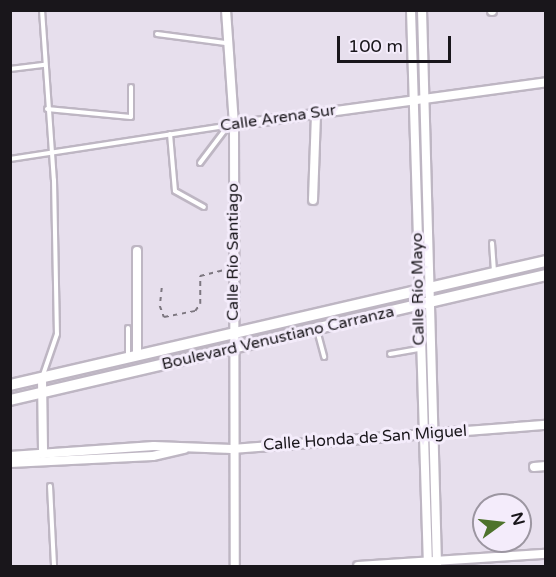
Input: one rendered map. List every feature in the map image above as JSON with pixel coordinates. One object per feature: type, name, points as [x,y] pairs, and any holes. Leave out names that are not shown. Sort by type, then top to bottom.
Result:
[{"type":"main road","name":"Boulevard Venustiano Carranza","points":[[10,386],[546,261]]},
{"type":"main road","name":"Boulevard Venustiano Carranza","points":[[10,399],[546,275]]},
{"type":"street","name":"Calle Río Santiago","points":[[226,10],[225,43],[231,125],[234,268],[232,449],[235,567]]},
{"type":"street","name":"Calle Río Mayo","points":[[411,10],[424,289]]},
{"type":"street","name":"Calle Río Mayo","points":[[423,10],[426,98],[424,304],[418,349],[432,564]]},
{"type":"street","name":"Calle Arena Sur","points":[[231,125],[546,82]]},
{"type":"street","points":[[313,200],[316,112]]},
{"type":"street","points":[[132,357],[137,251]]},
{"type":"street","name":"Calle Río Mayo","points":[[424,304],[430,348],[434,432],[432,564]]},
{"type":"street","points":[[418,349],[430,348]]},
{"type":"street","points":[[42,378],[43,454]]},
{"type":"street","name":"Calle Honda de San Miguel","points":[[10,456],[154,446],[185,449],[232,449],[423,432],[546,425]]},
{"type":"street","name":"Calle Honda de San Miguel","points":[[10,464],[153,456],[185,449]]},
{"type":"street","points":[[534,467],[546,466]]},
{"type":"street","points":[[358,567],[432,564],[546,554]]},
{"type":"lane","points":[[42,10],[50,153],[54,180],[57,334],[42,378]]},
{"type":"lane","points":[[157,33],[225,43]]},
{"type":"lane","points":[[10,69],[45,65]]},
{"type":"lane","points":[[47,109],[131,117],[131,87]]},
{"type":"lane","points":[[200,164],[231,125]]},
{"type":"lane","name":"Calle Arena Sur","points":[[10,159],[231,125]]},
{"type":"lane","points":[[170,134],[175,191],[204,207]]},
{"type":"lane","points":[[492,243],[495,273]]},
{"type":"lane","points":[[128,328],[132,357]]},
{"type":"lane","points":[[316,329],[324,357]]},
{"type":"lane","points":[[390,354],[418,349]]},
{"type":"lane","points":[[50,486],[54,567]]},
{"type":"path","points":[[162,288],[160,306],[165,317],[199,308],[202,275],[234,268]]}]
